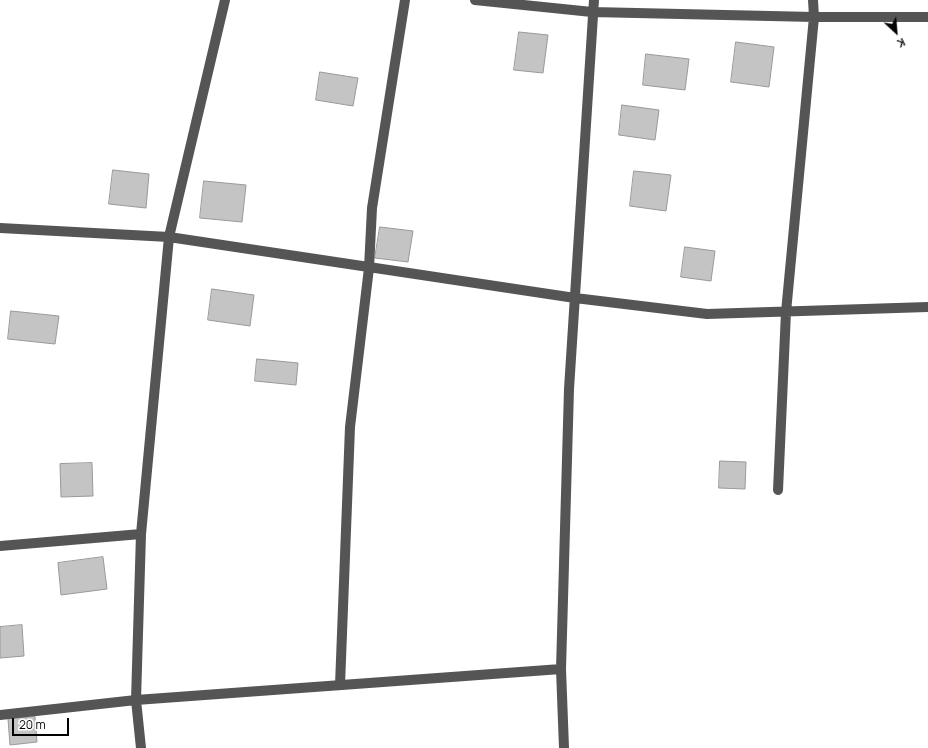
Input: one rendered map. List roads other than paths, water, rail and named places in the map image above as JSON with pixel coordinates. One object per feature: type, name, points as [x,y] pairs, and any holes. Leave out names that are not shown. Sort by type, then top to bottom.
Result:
[{"type":"street","points":[[141,748],[136,700],[140,534],[169,238],[225,0]]},
{"type":"street","points":[[340,685],[350,427],[369,268],[372,208],[405,0]]},
{"type":"street","points":[[475,0],[592,12],[814,17],[928,17]]},
{"type":"street","points":[[564,748],[561,669],[569,389],[592,12],[594,0]]},
{"type":"street","points":[[778,490],[786,312],[814,17],[813,0]]},
{"type":"street","points":[[0,228],[169,238],[575,298],[707,314],[928,307]]},
{"type":"street","points":[[0,546],[140,534]]},
{"type":"street","points":[[0,714],[136,700],[561,669]]}]
